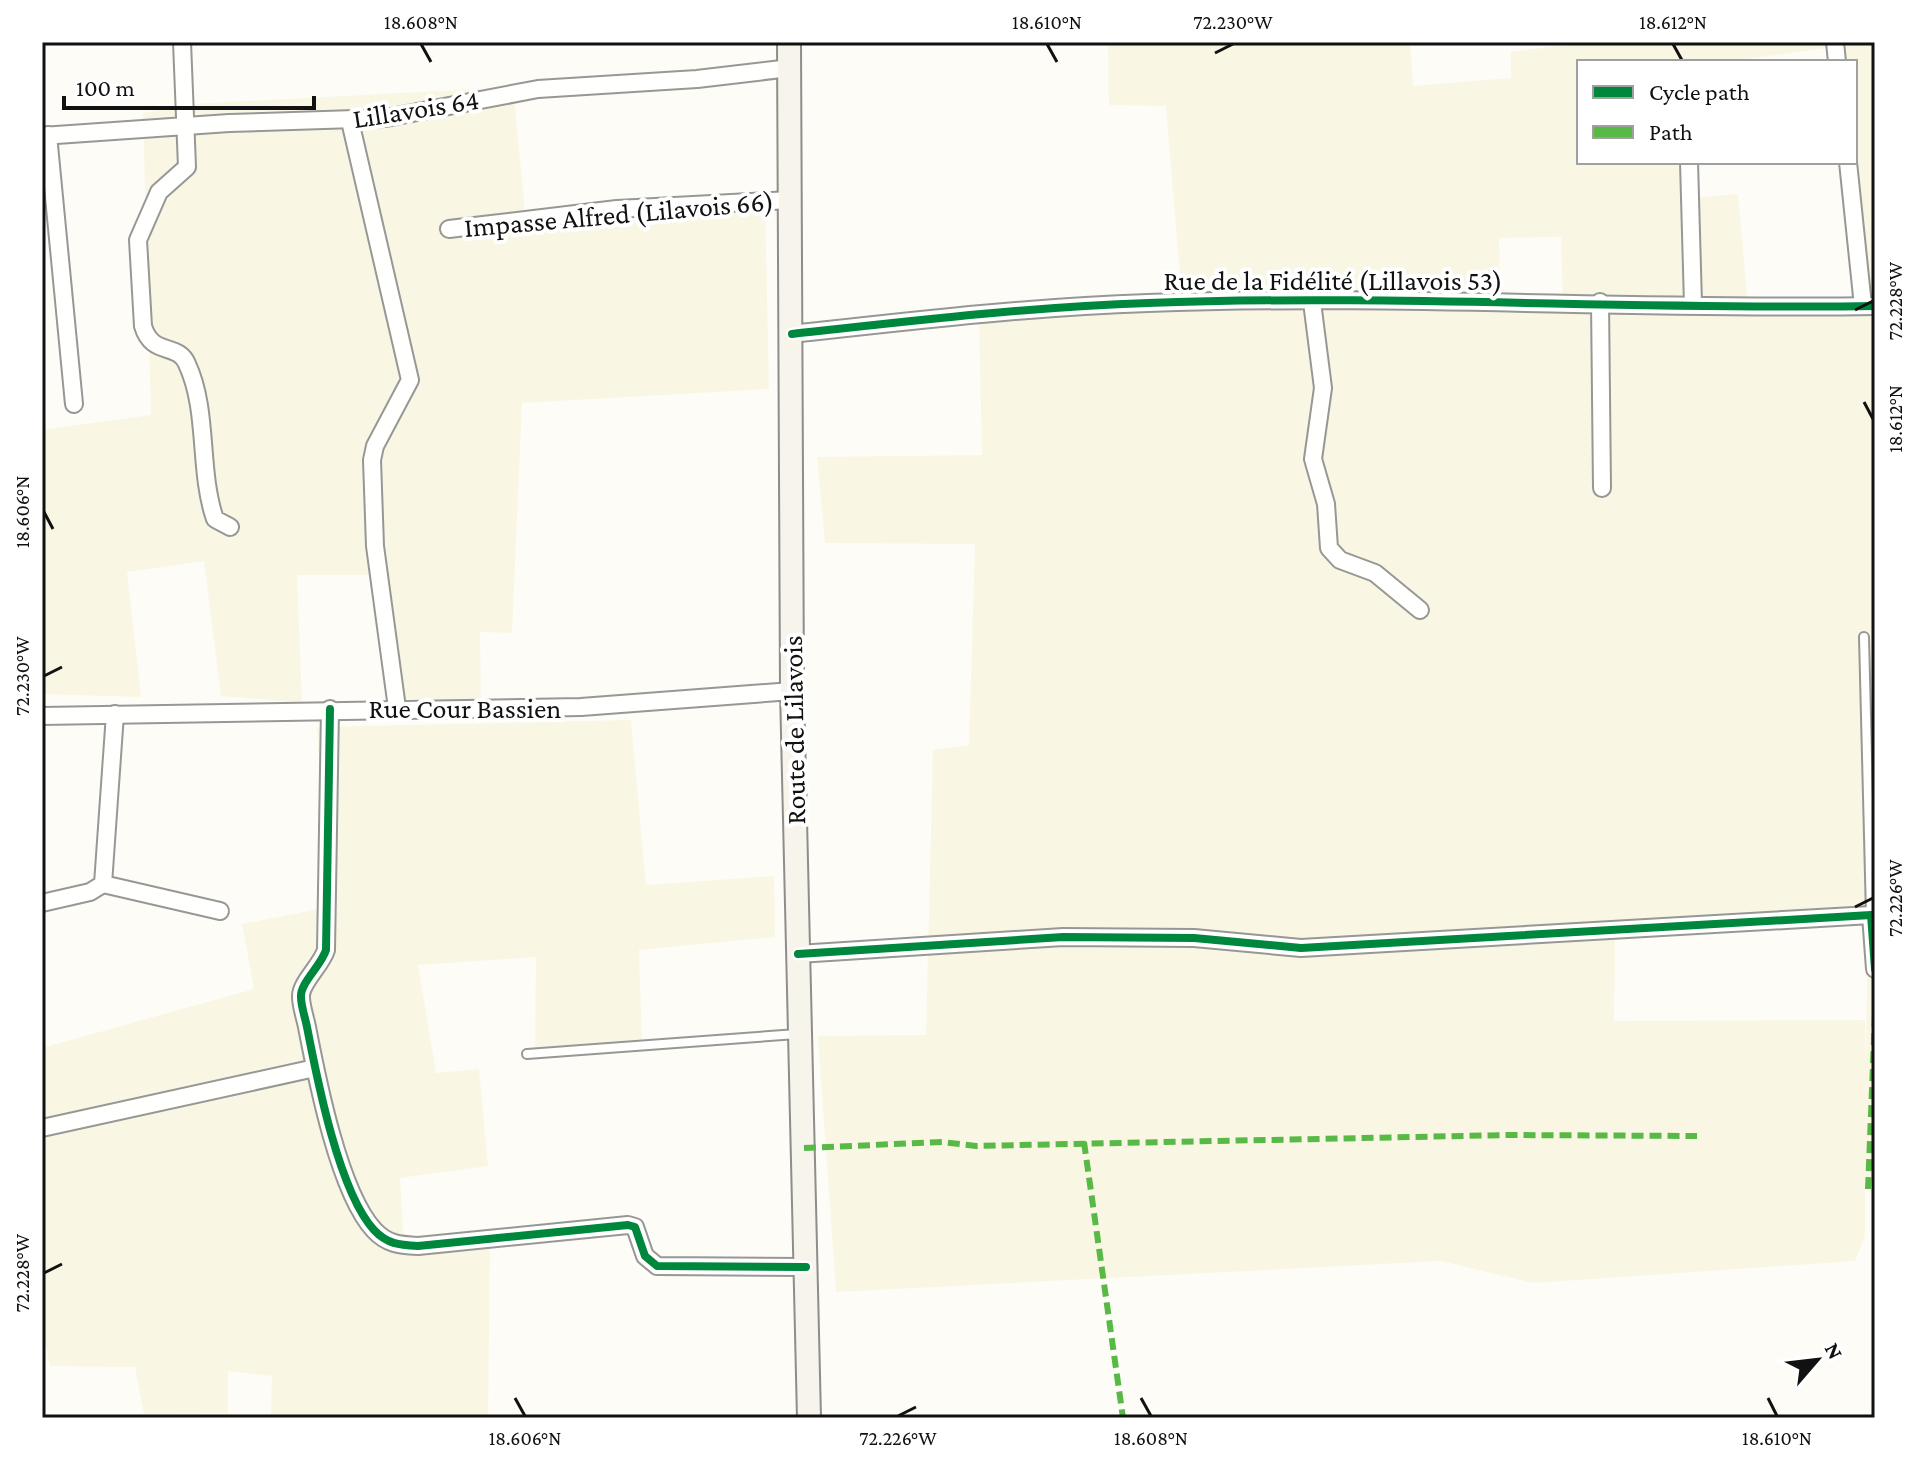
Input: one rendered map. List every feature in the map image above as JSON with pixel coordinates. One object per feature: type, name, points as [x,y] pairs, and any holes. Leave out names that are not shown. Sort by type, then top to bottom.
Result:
[{"type":"main road","name":"Route de Lilavois","points":[[789,42],[792,691],[809,1418]]},
{"type":"street","points":[[182,42],[188,126],[187,167],[159,192],[138,240],[143,326],[146,338],[156,347],[178,353],[187,362],[198,410],[208,499],[215,519],[230,527]]},
{"type":"street","name":"Lillavois 64","points":[[45,136],[188,126],[386,118],[538,89],[697,79],[790,68]]},
{"type":"street","points":[[350,121],[410,380],[375,446],[372,460],[375,546],[397,708]]},
{"type":"street","points":[[45,136],[74,404]]},
{"type":"street","points":[[1689,164],[1693,304]]},
{"type":"street","points":[[1848,164],[1869,306]]},
{"type":"street","name":"Impasse Alfred (Lilavois 66)","points":[[449,229],[617,209],[790,200]]},
{"type":"street","points":[[1312,302],[1323,388],[1313,459],[1326,504],[1329,548],[1340,560],[1375,573],[1420,610]]},
{"type":"street","points":[[1600,302],[1602,488]]},
{"type":"street","name":"Rue de la Fidélité (Lillavois 53)","points":[[792,334],[972,314],[1134,304],[1600,302],[1869,306]]},
{"type":"street","name":"Rue Cour Bassien","points":[[42,716],[581,707],[792,691]]},
{"type":"street","points":[[330,709],[326,950],[321,965],[303,985],[300,997],[315,1068],[359,1209],[374,1230],[392,1245],[418,1246],[628,1225],[635,1227],[645,1256],[657,1266],[806,1267]]},
{"type":"street","points":[[103,884],[115,714]]},
{"type":"street","points":[[42,903],[90,892],[103,884],[220,911]]},
{"type":"street","points":[[798,954],[1063,937],[1194,938],[1301,948],[1871,915],[1875,969]]},
{"type":"street","points":[[42,1128],[315,1068]]},
{"type":"lane","points":[[1864,637],[1871,915]]},
{"type":"lane","points":[[527,1054],[800,1034]]},
{"type":"shaded area","points":[[1108,42],[1410,42],[1413,86],[1511,78],[1511,52],[1590,42],[1875,42],[1875,1185],[1865,1187],[1865,1237],[1855,1261],[1533,1283],[1441,1261],[836,1292],[818,1036],[926,1035],[933,750],[969,745],[975,544],[825,543],[817,457],[982,455],[979,318],[1183,311],[1166,106],[1109,105]],"holes":[[[1835,47],[1837,60],[1857,60],[1855,164],[1869,302],[1748,307],[1738,194],[1700,197],[1698,164],[1577,164],[1577,60],[1741,60]],[[1561,237],[1563,303],[1500,303],[1499,238]],[[1868,919],[1866,1065],[1865,1020],[1614,1021],[1615,932]]]},
{"type":"shaded area","points":[[513,87],[526,222],[765,201],[769,389],[522,403],[512,633],[480,632],[481,702],[392,698],[376,575],[297,575],[302,703],[221,696],[204,561],[127,572],[141,697],[42,694],[42,430],[151,415],[143,113],[190,104]]},
{"type":"shaded area","points":[[631,720],[646,885],[774,876],[775,937],[639,950],[642,1041],[535,1047],[536,957],[418,965],[436,1073],[479,1069],[488,1166],[400,1178],[404,1249],[490,1245],[488,1418],[271,1418],[272,1376],[228,1371],[228,1413],[144,1414],[135,1367],[50,1366],[42,1326],[42,1048],[254,989],[242,924],[329,907],[317,727]]},
{"type":"marked path","points":[[1868,1189],[1875,1015]]},
{"type":"marked path","points":[[804,1148],[942,1142],[976,1146],[1507,1135],[1697,1136]]},
{"type":"marked path","points":[[1084,1142],[1123,1418]]},
{"type":"cycle path","points":[[792,334],[1014,311],[1148,303],[1330,300],[1875,306]]},
{"type":"cycle path","points":[[330,709],[326,950],[304,986],[301,1000],[323,1104],[340,1163],[361,1212],[374,1230],[394,1243],[418,1246],[628,1225],[635,1227],[645,1256],[657,1266],[806,1267]]},
{"type":"cycle path","points":[[798,954],[1063,937],[1194,938],[1301,948],[1871,915],[1875,969]]}]
